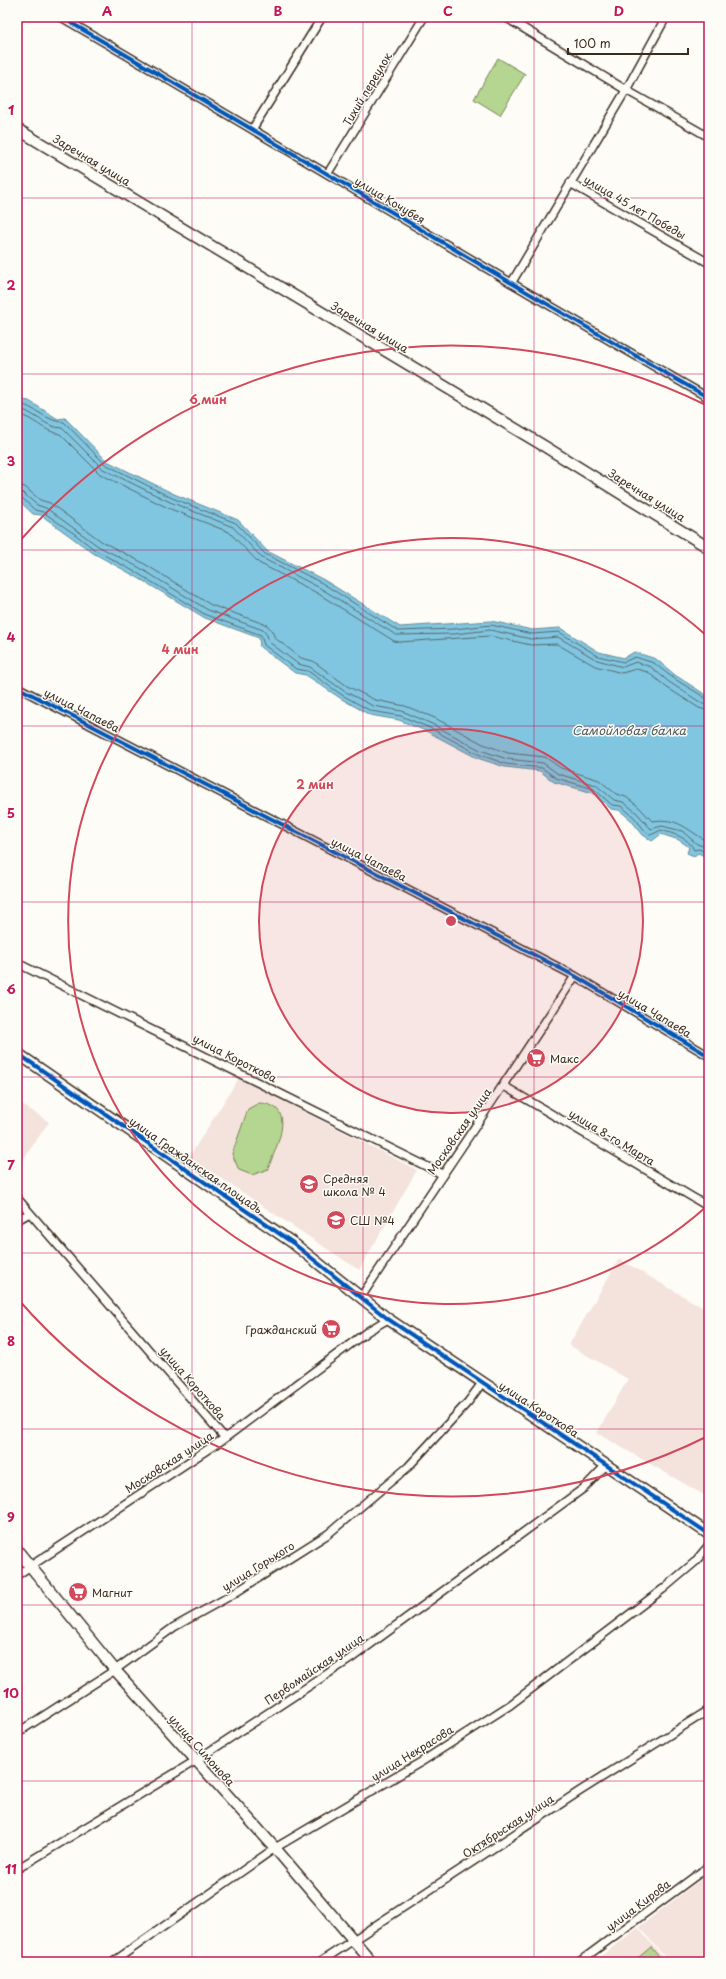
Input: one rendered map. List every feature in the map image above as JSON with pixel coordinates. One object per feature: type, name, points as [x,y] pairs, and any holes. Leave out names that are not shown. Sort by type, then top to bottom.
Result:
[{"type":"street","name":"улица Кочубея","points":[[61,17],[253,128],[592,331],[709,398]]},
{"type":"street","points":[[253,128],[322,17]]},
{"type":"street","name":"Тихий переулок","points":[[328,173],[424,17]]},
{"type":"street","points":[[504,17],[626,90],[709,137]]},
{"type":"street","points":[[512,282],[626,90],[666,17]]},
{"type":"street","name":"Заречная улица","points":[[17,128],[544,446],[709,548]]},
{"type":"street","name":"улица 45 лет Победы","points":[[570,183],[709,263]]},
{"type":"street","name":"улица Чапаева","points":[[17,687],[575,976],[709,1056]]},
{"type":"street","name":"улица Короткова","points":[[17,962],[442,1174]]},
{"type":"street","name":"Московская улица","points":[[361,1297],[442,1174],[504,1086],[575,976]]},
{"type":"street","name":"улица Гражданская площадь","points":[[17,1052],[293,1243],[361,1297]]},
{"type":"street","name":"улица 8-го Марта","points":[[504,1086],[709,1208]]},
{"type":"street","name":"улица Короткова","points":[[17,1198],[225,1438]]},
{"type":"street","points":[[17,1220],[30,1213]]},
{"type":"street","name":"улица Короткова","points":[[361,1297],[388,1319],[482,1383],[607,1464],[709,1534]]},
{"type":"street","name":"Московская улица","points":[[17,1575],[225,1438],[368,1331],[388,1319]]},
{"type":"street","name":"улица Горького","points":[[17,1733],[115,1670],[174,1627],[230,1596],[328,1534],[408,1466],[468,1402],[482,1383]]},
{"type":"street","name":"Первомайская улица","points":[[17,1869],[195,1761],[353,1657],[584,1488],[607,1464]]},
{"type":"street","name":"улица Некрасова","points":[[113,1962],[275,1848],[421,1762],[510,1705],[663,1589],[695,1562],[709,1545]]},
{"type":"street","name":"улица Симонова","points":[[17,1550],[115,1670],[195,1761],[275,1848],[372,1962]]},
{"type":"street","name":"Октябрьская улица","points":[[320,1962],[580,1791],[709,1710]]},
{"type":"street","name":"улица Кирова","points":[[579,1962],[709,1866]]},
{"type":"shaded area","name":"СШ №4","points":[[239,1078],[417,1170],[359,1270],[189,1157]]},
{"type":"shaded area","points":[[17,1101],[49,1122],[17,1168]]},
{"type":"shaded area","points":[[619,1259],[709,1311],[709,1498],[597,1433],[628,1379],[569,1345]]},
{"type":"shaded area","points":[[709,1873],[709,1962],[669,1962],[639,1927]]},
{"type":"shaded area","points":[[638,1928],[667,1962],[593,1962]]},
{"type":"green space","points":[[498,58],[525,74],[500,115],[474,99]]},
{"type":"green space","points":[[259,1103],[271,1105],[278,1111],[282,1119],[282,1128],[268,1169],[252,1175],[239,1170],[232,1154],[248,1109]]},
{"type":"green space","points":[[651,1947],[663,1962],[633,1962]]},
{"type":"water","name":"Самойловая балка","points":[[17,399],[29,401],[58,419],[65,418],[107,461],[174,494],[238,520],[267,551],[324,580],[400,627],[491,621],[532,630],[560,628],[599,652],[624,658],[634,652],[656,659],[675,675],[709,697],[709,858],[698,853],[694,856],[687,853],[689,847],[679,840],[661,834],[652,841],[643,835],[630,819],[619,810],[611,809],[593,793],[554,782],[540,771],[505,767],[477,758],[428,732],[399,720],[370,715],[340,698],[306,675],[295,673],[260,647],[259,638],[205,618],[93,553],[41,515],[33,514],[17,499]]},
{"type":"cycle path","points":[[61,17],[709,398]]},
{"type":"cycle path","points":[[17,687],[575,976],[709,1056]]},
{"type":"cycle path","points":[[17,1053],[293,1243],[388,1319],[709,1534]]},
{"type":"place","name":"Макс","points":[[536,1058]]},
{"type":"place","name":"Средняя школа № 4","points":[[309,1184]]},
{"type":"place","name":"СШ №4","points":[[336,1220]]},
{"type":"place","name":"Гражданский","points":[[331,1329]]},
{"type":"place","name":"Магнит","points":[[78,1592]]}]
